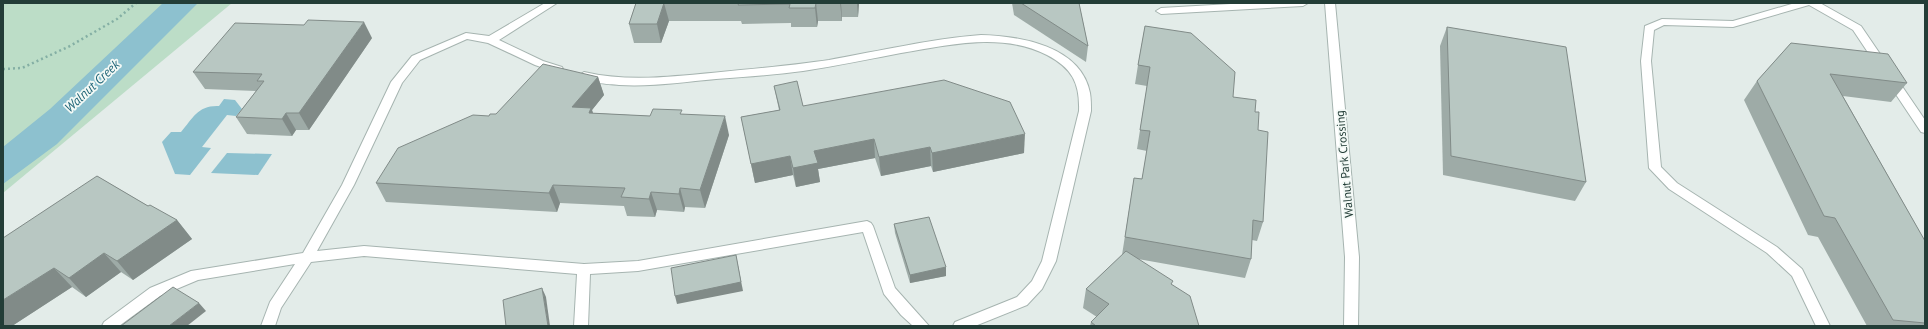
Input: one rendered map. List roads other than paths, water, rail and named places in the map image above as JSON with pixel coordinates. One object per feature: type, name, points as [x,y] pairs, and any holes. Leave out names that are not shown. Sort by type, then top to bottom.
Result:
[{"type":"street","points":[[491,40],[552,3]]},
{"type":"street","points":[[1161,11],[1303,3]]},
{"type":"street","name":"Walnut Park Crossing","points":[[1330,3],[1352,257],[1351,326]]},
{"type":"street","points":[[1806,3],[1733,24],[1662,22],[1649,28],[1646,61],[1655,168],[1673,186],[1772,250],[1797,273],[1823,326]]},
{"type":"street","points":[[1814,3],[1857,28],[1925,129]]},
{"type":"street","points":[[268,326],[275,306],[307,256],[348,185],[397,82],[416,58],[466,36],[491,40],[539,63],[599,79],[667,81],[788,69],[949,42],[983,39],[1010,40],[1033,46],[1065,61],[1077,74],[1084,90],[1085,111],[1049,261],[1037,286],[1022,300],[960,326]]},
{"type":"street","points":[[109,326],[155,292],[196,275],[307,256],[364,251],[584,269],[638,266],[868,226],[889,290],[906,311],[922,326]]},
{"type":"street","points":[[581,326],[584,269]]},
{"type":"water","name":"Walnut Creek","points":[[163,3],[198,3],[57,144],[3,184],[3,147],[50,109]]},
{"type":"water","points":[[224,99],[235,100],[242,109],[236,116],[227,115],[202,147],[211,148],[190,175],[175,174],[162,142],[171,132],[181,132],[193,117],[201,110],[212,106],[219,106]]},
{"type":"water","points":[[227,153],[272,154],[258,175],[211,173]]}]
